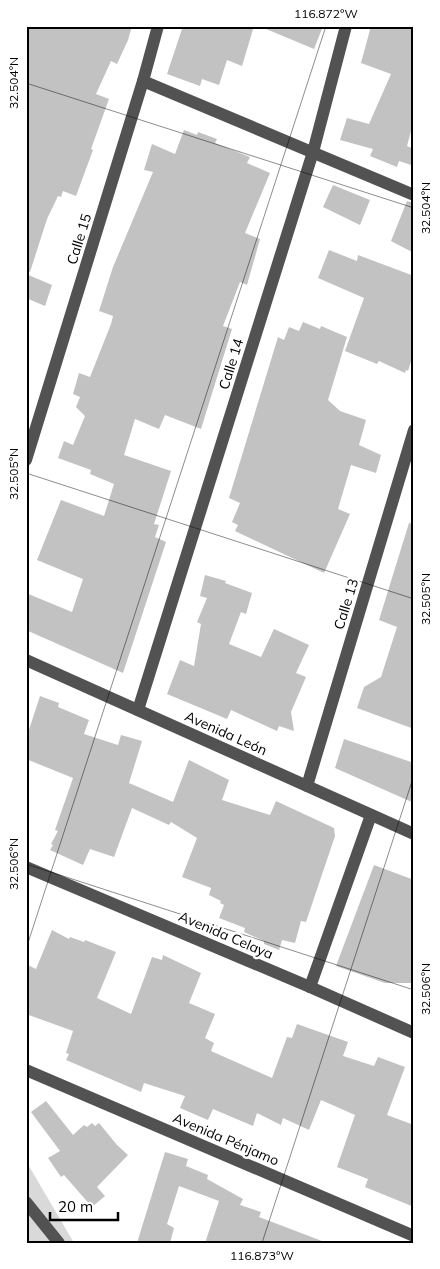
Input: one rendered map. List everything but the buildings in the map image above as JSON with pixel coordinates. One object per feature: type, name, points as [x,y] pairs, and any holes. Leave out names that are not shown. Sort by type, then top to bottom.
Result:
[{"type":"street","name":"Calle 15","points":[[26,460],[143,81],[158,26]]},
{"type":"street","name":"Calle 14","points":[[138,710],[313,152],[346,26]]},
{"type":"street","points":[[143,81],[414,195]]},
{"type":"street","name":"Calle 13","points":[[307,786],[414,430]]},
{"type":"street","name":"Avenida León","points":[[26,660],[414,834]]},
{"type":"street","points":[[310,987],[371,815]]},
{"type":"street","name":"Avenida Celaya","points":[[26,867],[414,1033]]},
{"type":"street","name":"Avenida Pénjamo","points":[[26,1070],[414,1236]]},
{"type":"street","points":[[26,1202],[59,1243]]},
{"type":"shaded area","points":[[26,1161],[74,1243],[26,1243]]}]
